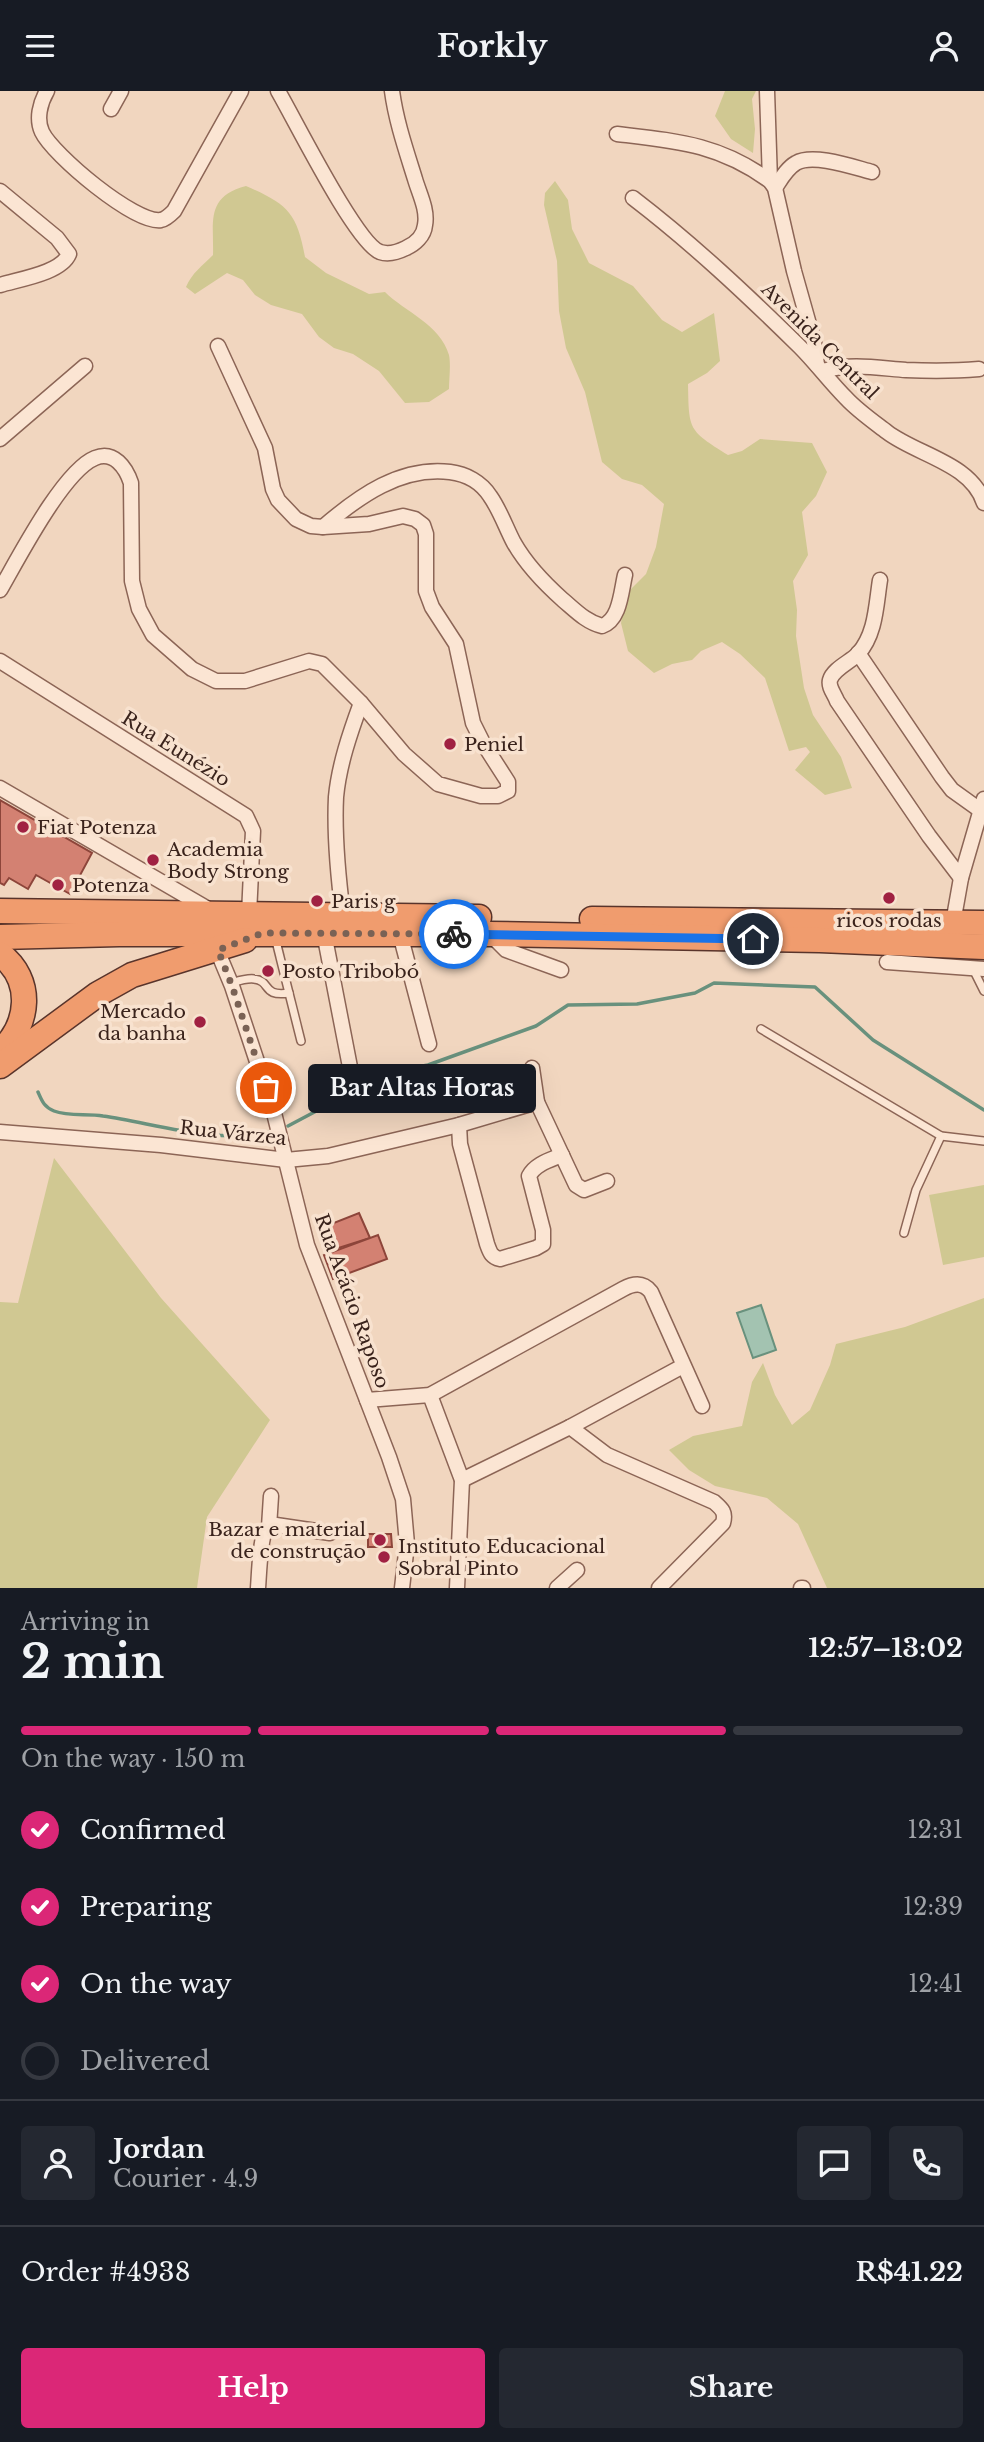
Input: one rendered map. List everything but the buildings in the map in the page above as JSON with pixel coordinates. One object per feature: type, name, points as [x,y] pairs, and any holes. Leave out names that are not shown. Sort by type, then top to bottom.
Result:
[{"type":"highway","points":[[0,911],[215,913],[262,927],[324,933],[820,940],[984,947]]},
{"type":"highway","points":[[0,937],[262,927],[342,915],[984,923]]},
{"type":"highway","points":[[0,1066],[98,994],[132,975],[172,961],[218,950],[262,927]]},
{"type":"highway","points":[[820,940],[887,962]]},
{"type":"highway","points":[[0,954],[16,972],[25,999],[19,1028],[11,1042],[0,1052]]},
{"type":"street","points":[[47,91],[38,119],[43,133],[61,156],[98,189],[146,217],[159,221],[174,211],[241,91]]},
{"type":"street","points":[[111,109],[121,91]]},
{"type":"street","points":[[278,91],[345,212],[368,243],[379,252],[393,254],[421,237],[425,225],[425,210],[398,124],[392,91]]},
{"type":"street","points":[[767,91],[773,184],[820,368],[854,366],[945,372],[979,369]]},
{"type":"street","points":[[617,134],[675,141],[720,152],[773,184]]},
{"type":"street","points":[[773,184],[796,163],[808,159],[872,172]]},
{"type":"street","points":[[0,191],[57,238],[69,254],[65,262],[56,268],[0,285]]},
{"type":"street","name":"Avenida Central","points":[[633,198],[719,269],[820,368],[848,400],[890,434],[967,478],[981,493],[984,503]]},
{"type":"street","points":[[0,590],[63,489],[79,470],[96,457],[108,457],[120,462],[131,483],[132,581],[139,610],[153,635],[192,669],[216,681],[245,681],[309,661],[322,664],[361,703],[404,754],[438,784],[481,796],[498,796],[508,791],[508,782],[473,723],[456,644],[432,607],[426,591],[426,534],[423,525],[415,519],[403,516],[369,524],[323,527],[310,526],[296,519],[278,500],[265,448],[218,346]]},
{"type":"street","points":[[0,439],[85,366]]},
{"type":"street","points":[[323,527],[351,503],[412,472],[461,474],[479,483],[491,496],[516,547],[559,596],[584,618],[602,626],[609,624],[616,613],[625,575]]},
{"type":"street","points":[[880,580],[868,638],[858,653],[835,673],[830,680],[830,686],[922,825],[961,878]]},
{"type":"street","points":[[858,653],[952,790],[982,804],[961,878],[953,923]]},
{"type":"street","name":"Rua Eunézio","points":[[0,661],[246,816],[253,831],[262,927]]},
{"type":"street","points":[[342,915],[335,848],[337,795],[347,743],[361,703]]},
{"type":"street","points":[[0,788],[215,913]]},
{"type":"street","points":[[324,933],[349,1067]]},
{"type":"street","points":[[490,934],[506,950],[561,970]]},
{"type":"street","points":[[400,935],[429,1044]]},
{"type":"street","name":"Rua Acácio Raposo","points":[[218,950],[274,1113],[307,1245],[403,1499],[407,1544],[402,1588]]},
{"type":"street","points":[[887,962],[978,969]]},
{"type":"street","points":[[532,1068],[537,1101],[579,1189],[584,1190],[607,1181]]},
{"type":"street","name":"Rua Várzea","points":[[0,1132],[162,1145],[286,1160],[328,1156],[459,1125],[537,1101]]},
{"type":"street","points":[[459,1125],[460,1144],[487,1244],[495,1258],[500,1259],[543,1244],[543,1230],[528,1176],[540,1165],[562,1155]]},
{"type":"street","points":[[367,1400],[430,1395],[623,1289],[639,1284],[647,1287],[651,1293],[702,1406]]},
{"type":"street","points":[[463,1480],[570,1427],[683,1366]]},
{"type":"street","points":[[430,1395],[463,1480],[461,1587]]},
{"type":"street","points":[[570,1427],[607,1455],[714,1501],[723,1509],[723,1523],[659,1588]]},
{"type":"street","points":[[269,1527],[271,1496]]},
{"type":"street","points":[[258,1588],[265,1531],[269,1527],[276,1525],[330,1533]]},
{"type":"street","points":[[557,1588],[577,1570]]},
{"type":"lane","points":[[262,927],[289,993],[301,1041]]},
{"type":"lane","points":[[978,969],[984,991]]},
{"type":"lane","points":[[231,983],[254,979],[264,983],[270,992],[277,995],[289,993]]},
{"type":"lane","points":[[761,1029],[941,1136],[984,1141]]},
{"type":"lane","points":[[904,1233],[916,1190],[941,1136]]},
{"type":"shaded area","points":[[725,91],[756,91],[752,99],[755,129],[753,153],[731,139],[715,116]]},
{"type":"shaded area","points":[[555,181],[568,200],[572,229],[589,263],[633,286],[662,320],[682,332],[714,313],[720,361],[707,373],[688,384],[689,411],[693,427],[698,434],[728,455],[742,451],[760,439],[812,443],[827,472],[816,496],[802,512],[808,555],[793,581],[797,610],[796,636],[804,688],[813,715],[841,757],[852,788],[825,795],[795,770],[810,752],[806,747],[789,751],[765,678],[740,654],[722,642],[701,651],[692,660],[672,664],[654,673],[628,651],[621,623],[625,600],[630,590],[646,574],[656,547],[664,504],[642,485],[622,479],[602,462],[585,392],[566,348],[559,311],[557,261],[544,205],[545,193]]},
{"type":"shaded area","points":[[246,186],[271,198],[288,211],[298,229],[305,257],[326,273],[369,294],[385,292],[438,335],[449,355],[449,389],[429,402],[405,403],[379,371],[353,354],[334,348],[319,337],[302,314],[271,305],[255,295],[243,280],[227,273],[195,294],[186,287],[194,274],[213,255],[213,222],[218,204],[233,191]]},
{"type":"shaded area","points":[[54,1158],[161,1298],[270,1420],[207,1517],[197,1588],[0,1588],[0,1302],[18,1303]]},
{"type":"shaded area","points":[[984,1185],[984,1257],[943,1265],[929,1195]]},
{"type":"shaded area","points":[[984,1298],[984,1588],[827,1588],[798,1524],[767,1498],[715,1486],[689,1470],[669,1450],[693,1436],[742,1426],[752,1382],[763,1363],[775,1395],[792,1425],[810,1410],[830,1365],[836,1344],[905,1327]]},
{"type":"shaded area","points":[[761,1305],[776,1350],[753,1358],[737,1313]]},
{"type":"waterway","points":[[288,1126],[390,1072],[428,1065],[536,1026],[568,1005],[637,1004],[695,993],[714,983],[815,987],[873,1040],[984,1110]]},
{"type":"waterway","points":[[38,1092],[48,1108],[66,1114],[103,1116],[186,1132],[228,1136],[270,1132]]},
{"type":"way so far","points":[[266,1088],[218,950],[263,933],[454,934]]},
{"type":"place","name":"Peniel","points":[[450,744]]},
{"type":"place","name":"Fiat Potenza","points":[[23,827]]},
{"type":"place","name":"Academia Body Strong","points":[[153,860]]},
{"type":"place","name":"Potenza","points":[[58,885]]},
{"type":"place","name":"ricos rodas","points":[[889,898]]},
{"type":"place","name":"Paris g","points":[[317,901]]},
{"type":"place","name":"Posto Tribobó","points":[[268,971]]},
{"type":"place","name":"Mercado da banha","points":[[200,1022]]},
{"type":"place","name":"Bar Altas Horas","points":[[266,1088]]},
{"type":"place","name":"Bazar e material de construção","points":[[380,1540]]},
{"type":"place","name":"Instituto Educacional Sobral Pinto","points":[[384,1557]]},
{"type":"route","points":[[454,934],[753,939]]}]
